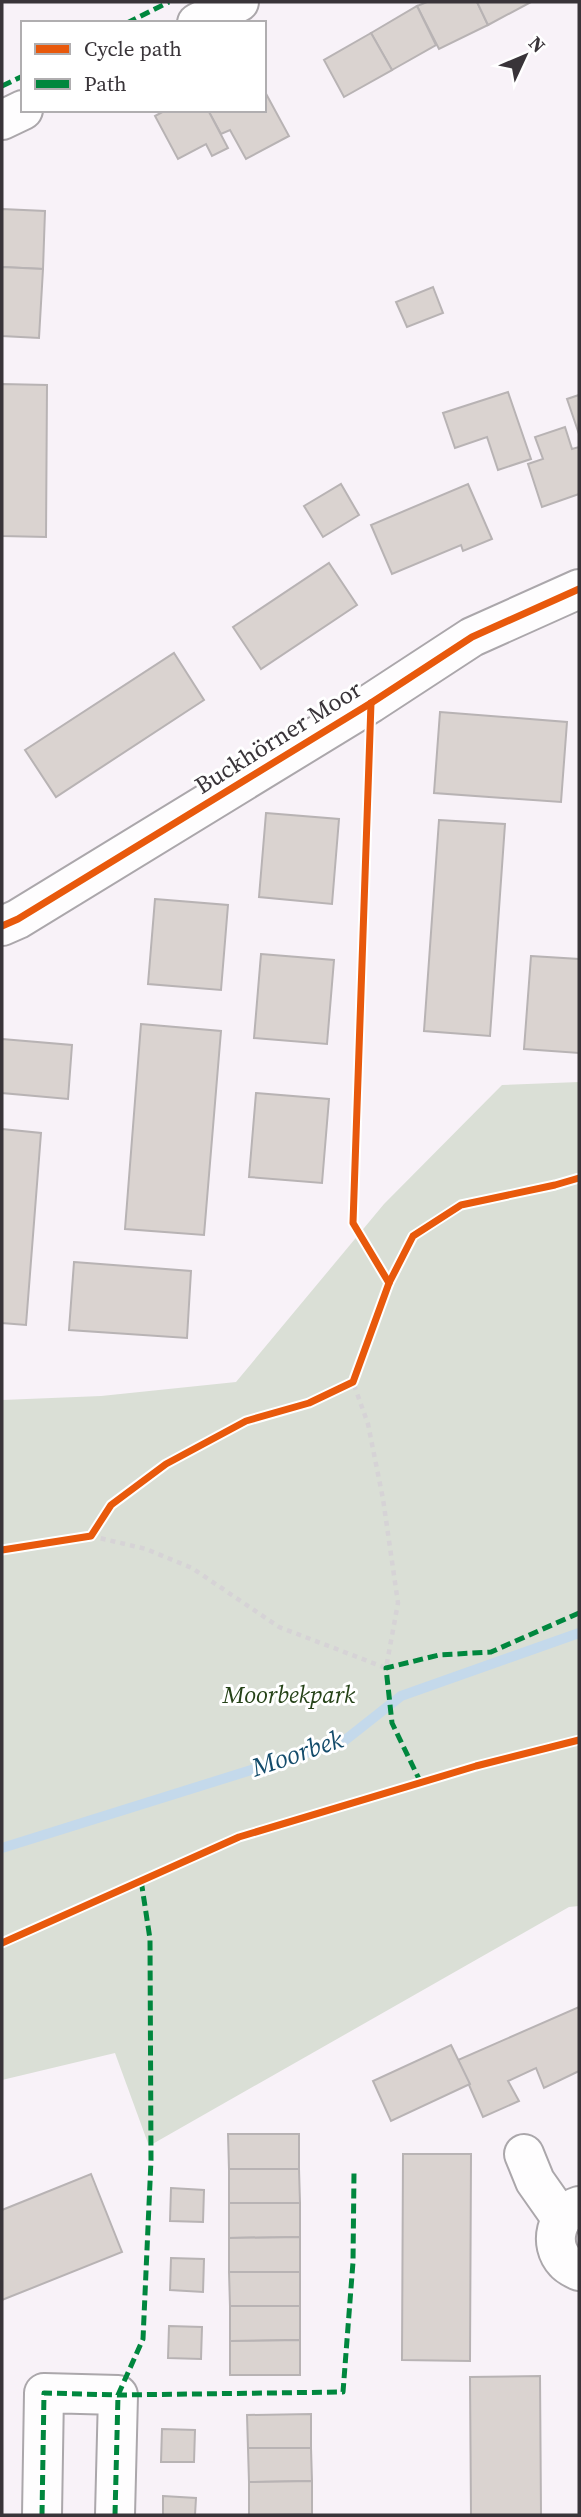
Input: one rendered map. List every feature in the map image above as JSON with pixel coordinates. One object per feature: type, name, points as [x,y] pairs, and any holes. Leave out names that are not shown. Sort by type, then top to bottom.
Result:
[{"type":"street","points":[[201,21],[239,2]]},
{"type":"street","points":[[2,120],[21,111]]},
{"type":"street","name":"Buckhörner Moor","points":[[2,926],[371,703],[472,636],[579,589]]},
{"type":"street","points":[[524,2154],[535,2181],[570,2212],[557,2231],[556,2246],[565,2262],[579,2271]]},
{"type":"street","points":[[42,2515],[44,2393],[118,2395],[116,2515]]},
{"type":"path","points":[[371,703],[354,1223],[389,1283]]},
{"type":"path","points":[[92,1536],[146,1549],[192,1568],[279,1627],[386,1668],[398,1603],[383,1499],[368,1424],[353,1382]]},
{"type":"green space","name":"Moorbekpark","points":[[579,1082],[579,1906],[569,1907],[149,2146],[115,2053],[2,2080],[2,1400],[101,1396],[236,1382],[384,1204],[502,1085]]},
{"type":"building","points":[[427,2],[477,2],[488,25],[439,49],[417,6]]},
{"type":"building","points":[[477,2],[531,2],[488,25]]},
{"type":"building","points":[[417,6],[436,45],[392,70],[371,33]]},
{"type":"building","points":[[371,33],[392,70],[344,97],[324,60]]},
{"type":"building","points":[[266,94],[289,136],[246,159],[230,130],[221,134],[209,112],[266,112]]},
{"type":"building","points":[[162,112],[209,112],[228,148],[212,156],[206,144],[178,159],[155,116]]},
{"type":"building","points":[[2,209],[45,211],[43,269],[2,267]]},
{"type":"building","points":[[2,267],[43,269],[39,338],[2,336]]},
{"type":"building","points":[[433,287],[443,313],[407,327],[396,302]]},
{"type":"building","points":[[2,384],[47,385],[46,537],[2,536]]},
{"type":"building","points":[[508,392],[531,459],[498,470],[487,437],[455,448],[443,413]]},
{"type":"building","points":[[579,395],[579,434],[567,399]]},
{"type":"building","points":[[565,427],[572,449],[579,447],[579,494],[542,507],[528,464],[543,459],[535,437]]},
{"type":"building","points":[[341,484],[359,515],[323,537],[304,506]]},
{"type":"building","points":[[468,484],[492,539],[463,551],[461,545],[392,574],[371,525]]},
{"type":"building","points":[[329,563],[357,605],[261,669],[233,627]]},
{"type":"building","points":[[174,653],[204,700],[56,797],[25,750]]},
{"type":"building","points":[[440,712],[567,722],[561,802],[434,793]]},
{"type":"building","points":[[266,813],[339,819],[332,904],[259,897]]},
{"type":"building","points":[[439,820],[505,824],[490,1036],[424,1031]]},
{"type":"building","points":[[155,899],[228,905],[221,990],[148,984]]},
{"type":"building","points":[[261,954],[334,960],[327,1044],[254,1038]]},
{"type":"building","points":[[531,956],[579,959],[579,1053],[524,1049]]},
{"type":"building","points":[[141,1024],[221,1031],[204,1235],[125,1229]]},
{"type":"building","points":[[2,1039],[72,1045],[68,1099],[2,1093]]},
{"type":"building","points":[[256,1093],[329,1099],[322,1183],[249,1177]]},
{"type":"building","points":[[2,1129],[41,1133],[26,1325],[2,1323]]},
{"type":"building","points":[[74,1262],[191,1271],[187,1338],[69,1330]]},
{"type":"building","points":[[579,2007],[579,2071],[544,2088],[536,2068],[508,2081],[519,2101],[483,2117],[458,2060]]},
{"type":"building","points":[[451,2045],[470,2084],[391,2121],[373,2081]]},
{"type":"building","points":[[228,2134],[299,2134],[299,2169],[229,2169]]},
{"type":"building","points":[[403,2154],[471,2154],[470,2361],[402,2360]]},
{"type":"building","points":[[229,2169],[299,2169],[300,2203],[229,2203]]},
{"type":"building","points":[[91,2174],[122,2252],[2,2300],[2,2210]]},
{"type":"building","points":[[171,2188],[204,2190],[203,2222],[170,2221]]},
{"type":"building","points":[[229,2203],[300,2203],[300,2237],[229,2238]]},
{"type":"building","points":[[300,2237],[300,2272],[229,2272],[229,2238]]},
{"type":"building","points":[[171,2258],[204,2259],[203,2292],[170,2290]]},
{"type":"building","points":[[229,2272],[300,2272],[300,2306],[230,2306]]},
{"type":"building","points":[[230,2306],[300,2306],[300,2340],[230,2341]]},
{"type":"building","points":[[169,2326],[202,2327],[201,2359],[168,2358]]},
{"type":"building","points":[[300,2340],[300,2375],[230,2375],[230,2341]]},
{"type":"building","points":[[540,2376],[541,2515],[471,2515],[470,2377]]},
{"type":"building","points":[[311,2414],[311,2448],[248,2448],[247,2415]]},
{"type":"building","points":[[162,2429],[195,2430],[194,2462],[161,2462]]},
{"type":"building","points":[[248,2448],[311,2448],[312,2481],[249,2482]]},
{"type":"building","points":[[312,2481],[312,2514],[249,2515],[249,2482]]},
{"type":"building","points":[[163,2496],[196,2498],[195,2515],[163,2515]]},
{"type":"waterway","name":"Moorbek","points":[[2,1848],[344,1741],[401,1696],[579,1633]]},
{"type":"marked path","points":[[131,21],[169,2]]},
{"type":"marked path","points":[[2,86],[21,77]]},
{"type":"marked path","points":[[421,1783],[392,1723],[386,1668],[439,1655],[491,1652],[579,1613]]},
{"type":"marked path","points":[[115,2515],[118,2395],[143,2339],[151,2160],[150,1939],[141,1880]]},
{"type":"marked path","points":[[42,2515],[44,2393],[118,2395],[343,2392],[353,2262],[354,2173]]},
{"type":"cycle path","points":[[2,926],[18,919],[371,703],[472,637],[579,589]]},
{"type":"cycle path","points":[[371,703],[353,1223],[389,1283]]},
{"type":"cycle path","points":[[2,1550],[91,1536],[111,1505],[166,1464],[246,1421],[309,1403],[353,1382],[389,1283],[413,1236],[461,1205],[579,1178]]},
{"type":"cycle path","points":[[2,1943],[239,1837],[476,1766],[579,1740]]}]
